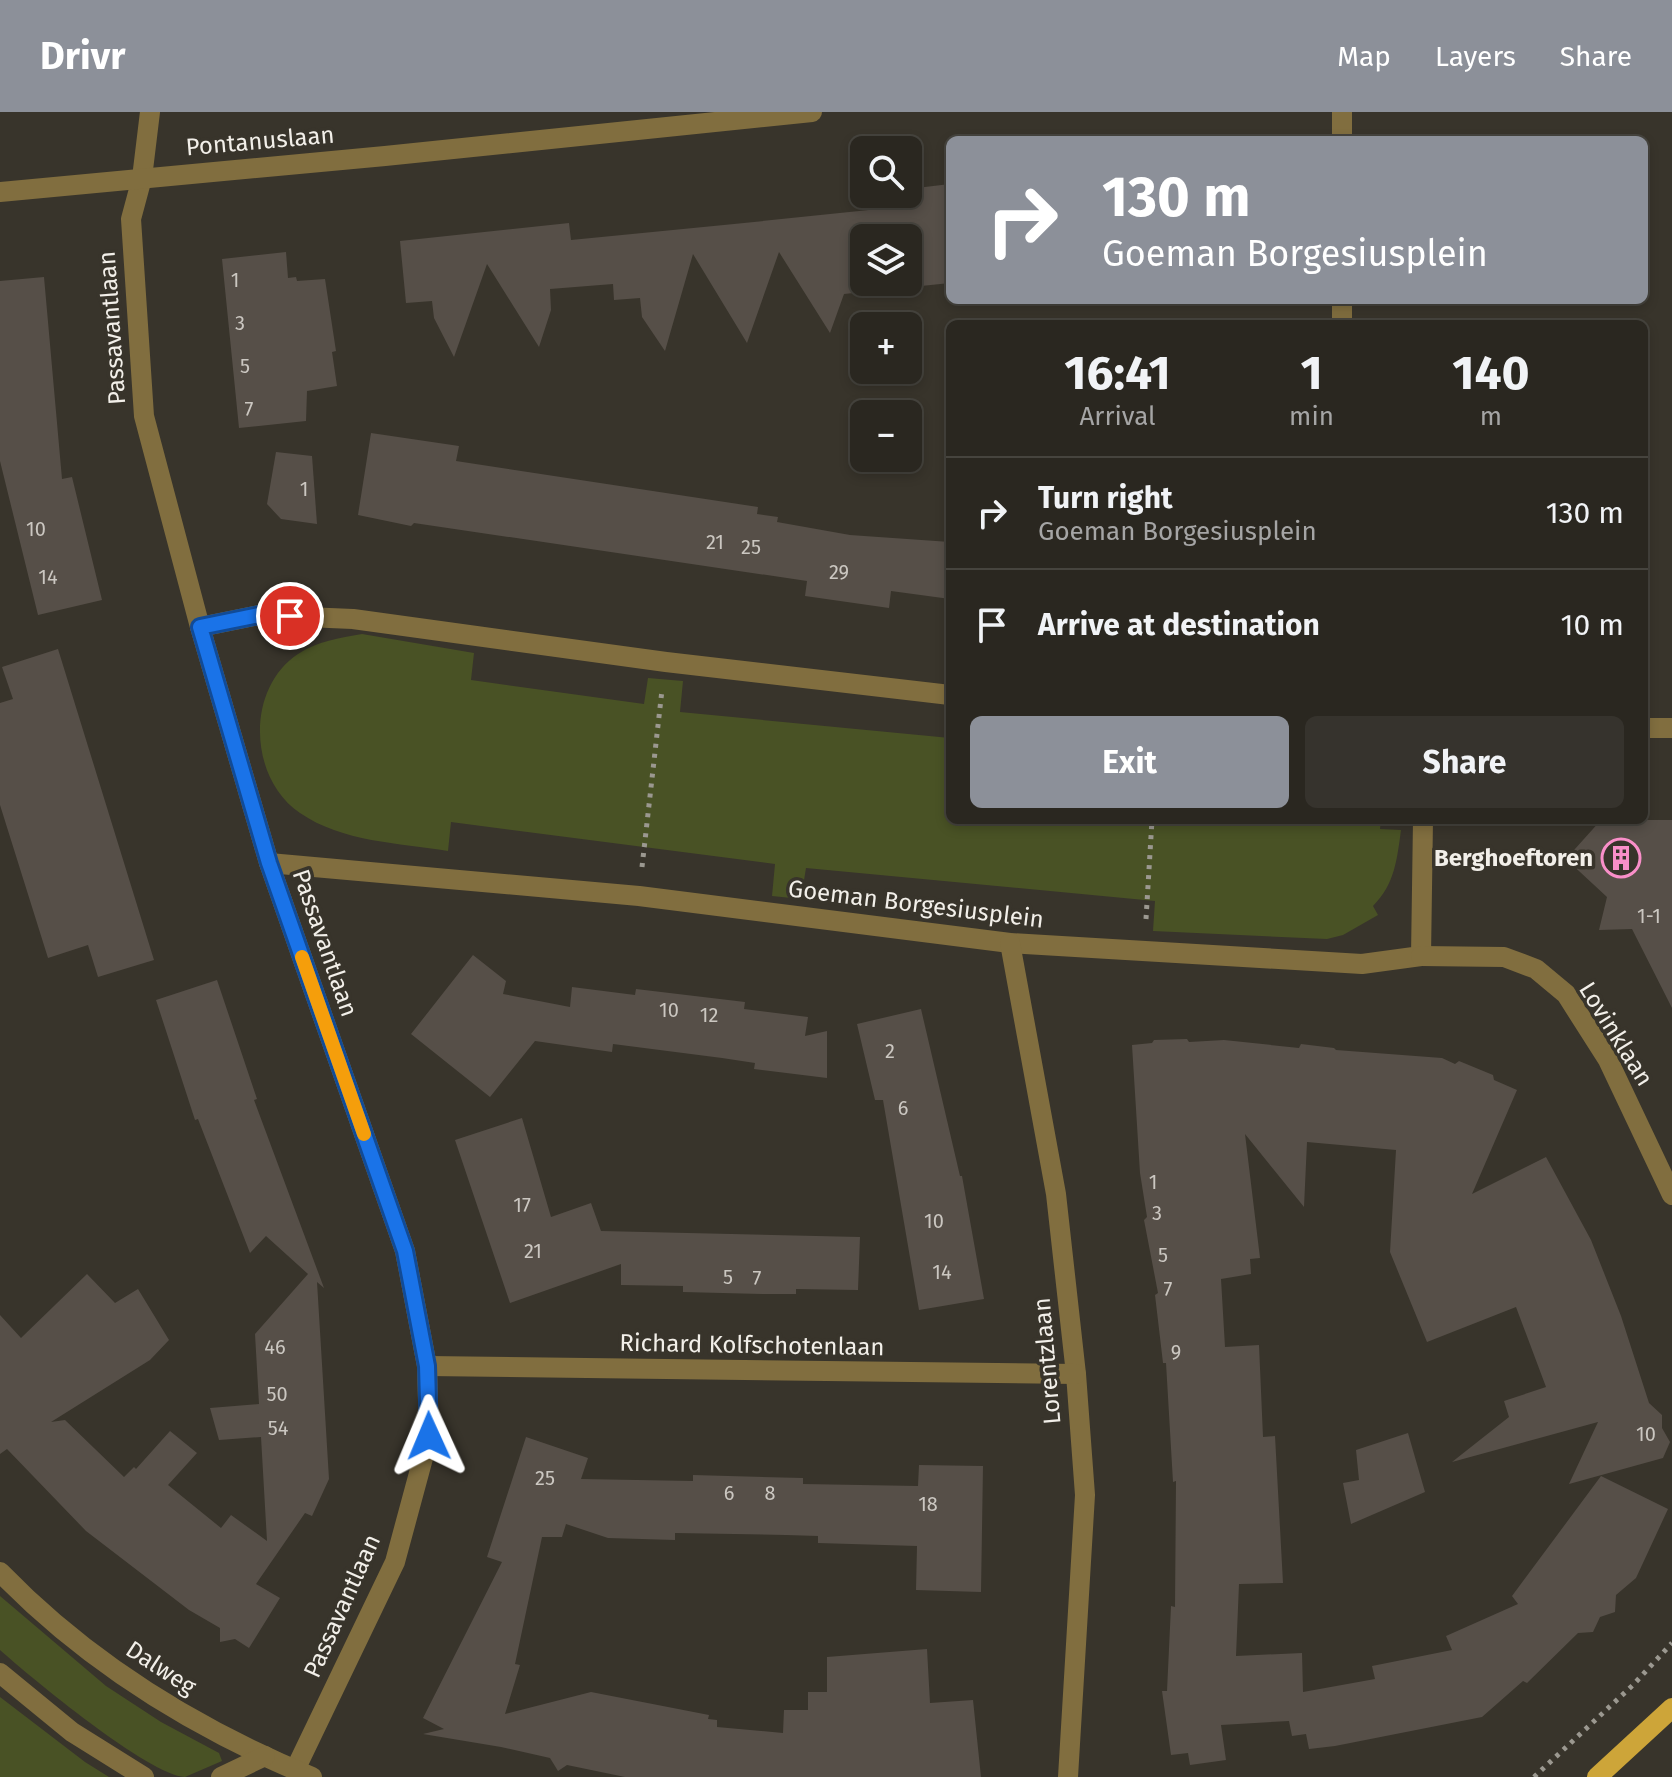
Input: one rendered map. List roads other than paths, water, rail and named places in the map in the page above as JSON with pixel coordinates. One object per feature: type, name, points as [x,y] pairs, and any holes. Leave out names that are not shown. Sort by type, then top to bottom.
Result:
[{"type":"main road","points":[[1597,1777],[1672,1708]]},
{"type":"street","name":"Passavantlaan","points":[[150,112],[142,178],[131,219],[144,416],[200,627],[269,863],[405,1251],[427,1366],[429,1436],[395,1562],[304,1774]]},
{"type":"street","name":"Pontanuslaan","points":[[0,192],[812,112]]},
{"type":"street","points":[[1342,112],[1342,136]]},
{"type":"street","points":[[200,627],[259,615],[353,619],[666,662],[946,695]]},
{"type":"street","points":[[1648,728],[1672,728]]},
{"type":"street","points":[[1421,956],[1423,824]]},
{"type":"street","name":"Goeman Borgesiusplein","points":[[269,863],[639,896],[1010,943],[1362,964],[1421,956]]},
{"type":"street","name":"Lorentzlaan","points":[[1010,943],[1056,1194],[1076,1374],[1085,1495],[1068,1777]]},
{"type":"street","name":"Lovinklaan","points":[[1421,956],[1504,957],[1536,969],[1566,994],[1608,1060],[1672,1195]]},
{"type":"street","name":"Richard Kolfschotenlaan","points":[[427,1366],[1076,1374]]},
{"type":"street","name":"Dalweg","points":[[0,1572],[63,1630],[169,1707],[304,1774]]},
{"type":"street","points":[[0,1673],[72,1732],[144,1777]]},
{"type":"street","points":[[221,1777],[265,1756]]},
{"type":"place","name":"Berghoeftoren","points":[[1621,858]]}]
